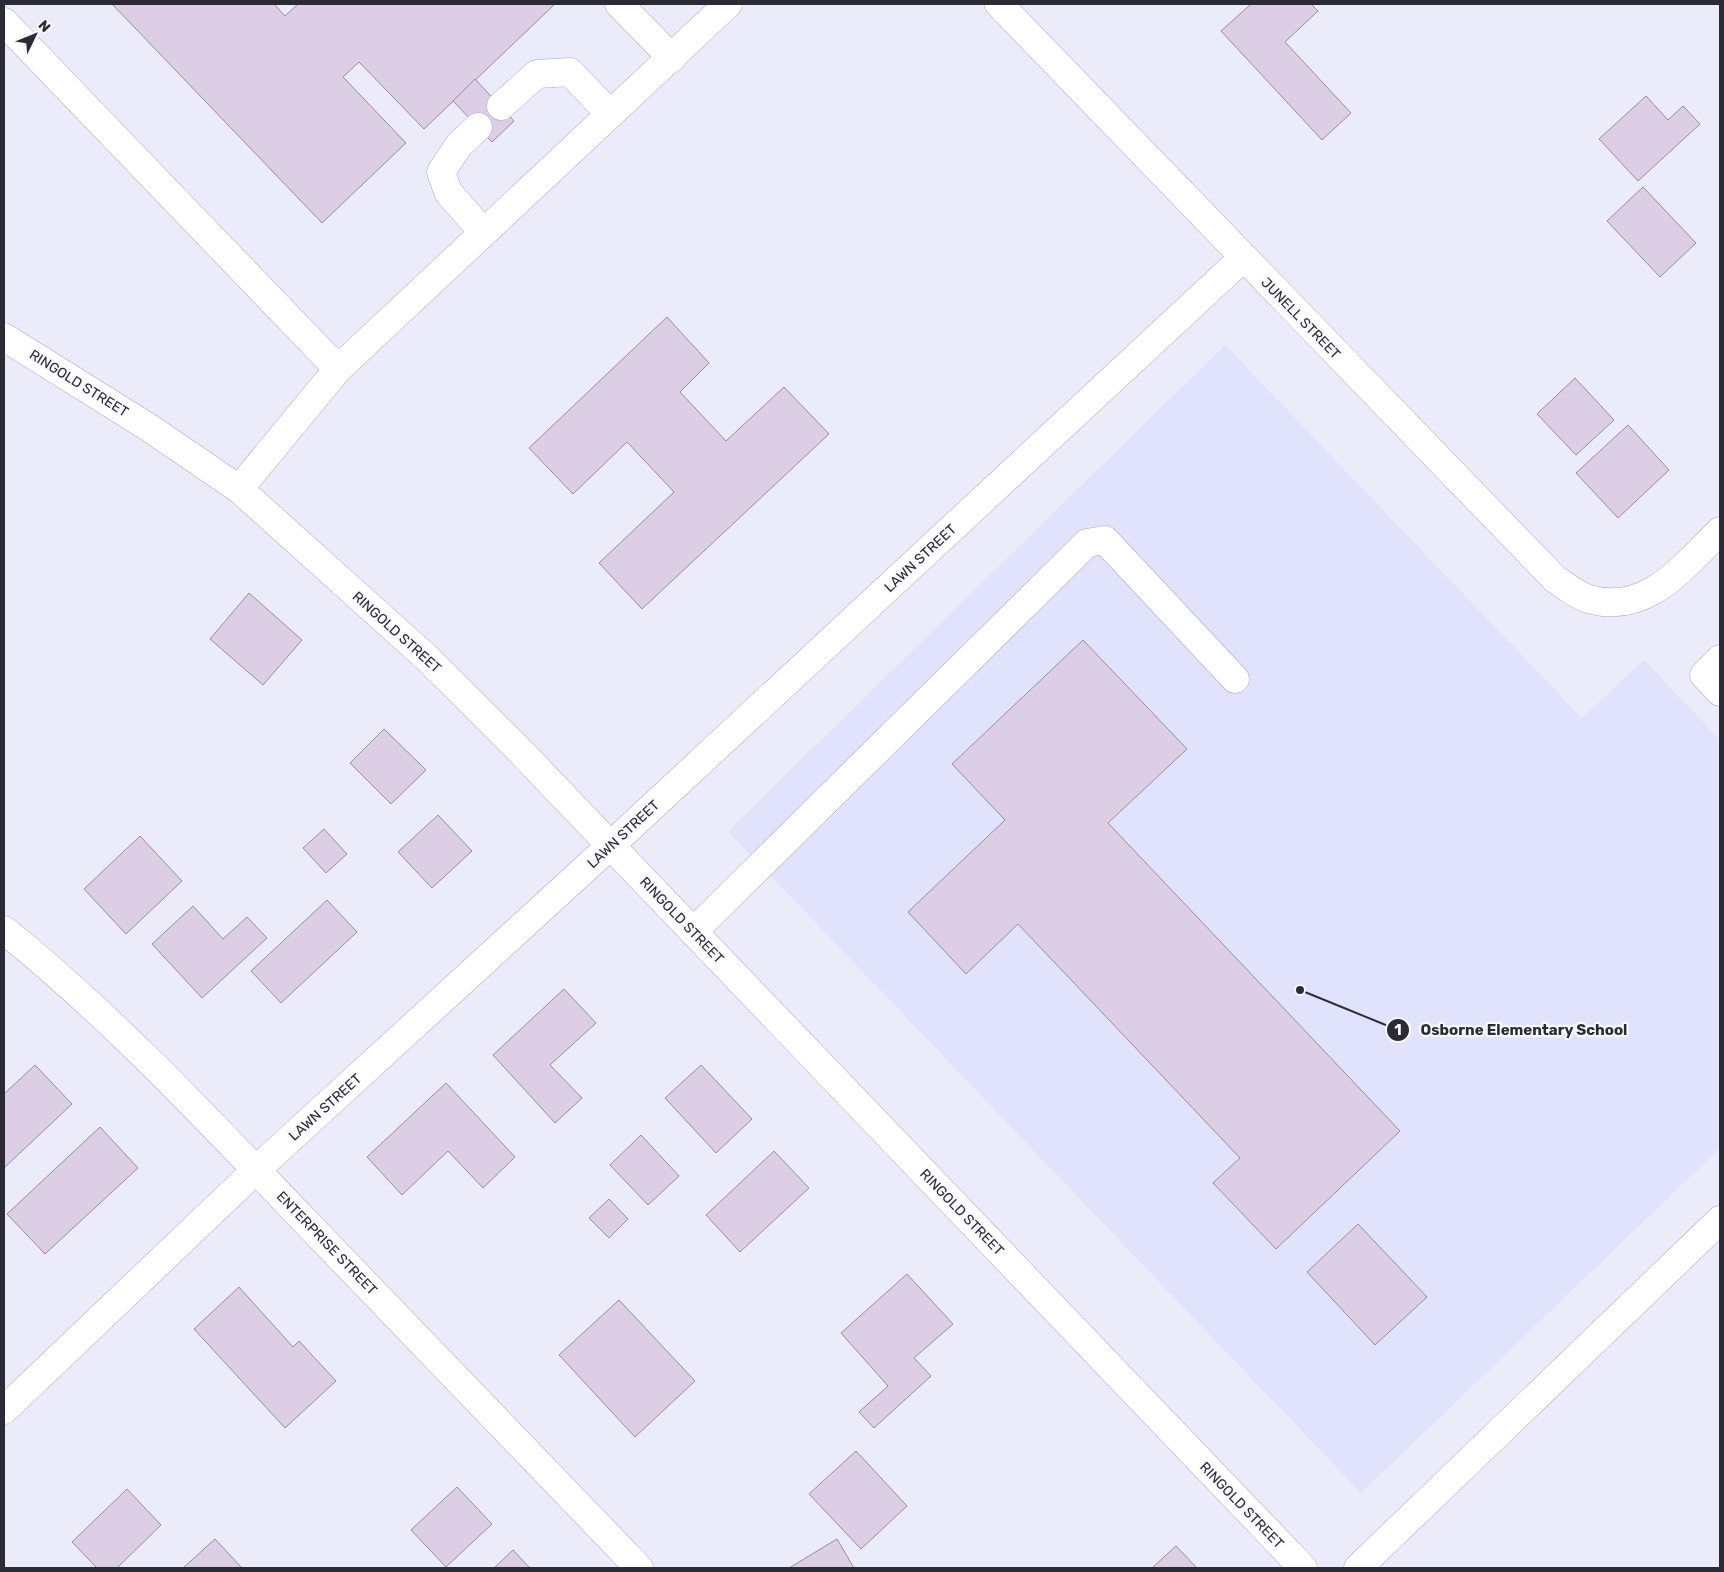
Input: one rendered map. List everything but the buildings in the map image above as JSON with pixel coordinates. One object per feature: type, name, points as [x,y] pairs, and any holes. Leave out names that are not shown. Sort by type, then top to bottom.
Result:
[{"type":"street","points":[[619,4],[672,58]]},
{"type":"street","points":[[239,489],[338,369],[728,4]]},
{"type":"street","name":"JUNELL STREET","points":[[999,4],[1556,580],[1588,599],[1621,604],[1647,595],[1668,581],[1720,531]]},
{"type":"street","points":[[4,22],[338,369]]},
{"type":"street","points":[[501,106],[536,74],[570,72],[610,114]]},
{"type":"street","points":[[478,127],[459,145],[441,172],[448,192],[483,232]]},
{"type":"street","name":"LAWN STREET","points":[[4,1410],[256,1170],[610,846],[1243,258]]},
{"type":"street","name":"RINGOLD STREET","points":[[4,337],[148,427],[239,489],[428,658],[523,754],[1303,1568]]},
{"type":"street","points":[[693,932],[1087,543],[1105,540],[1235,679]]},
{"type":"street","points":[[1720,659],[1704,675],[1720,692]]},
{"type":"street","name":"ENTERPRISE STREET","points":[[4,930],[46,964],[123,1035],[256,1170],[639,1568]]},
{"type":"street","points":[[1358,1568],[1720,1220]]},
{"type":"shaded area","points":[[1225,345],[1582,718],[1644,660],[1720,740],[1720,1148],[1361,1493],[728,831]]},
{"type":"place","name":"Osborne Elementary School","points":[[1300,990]]}]
